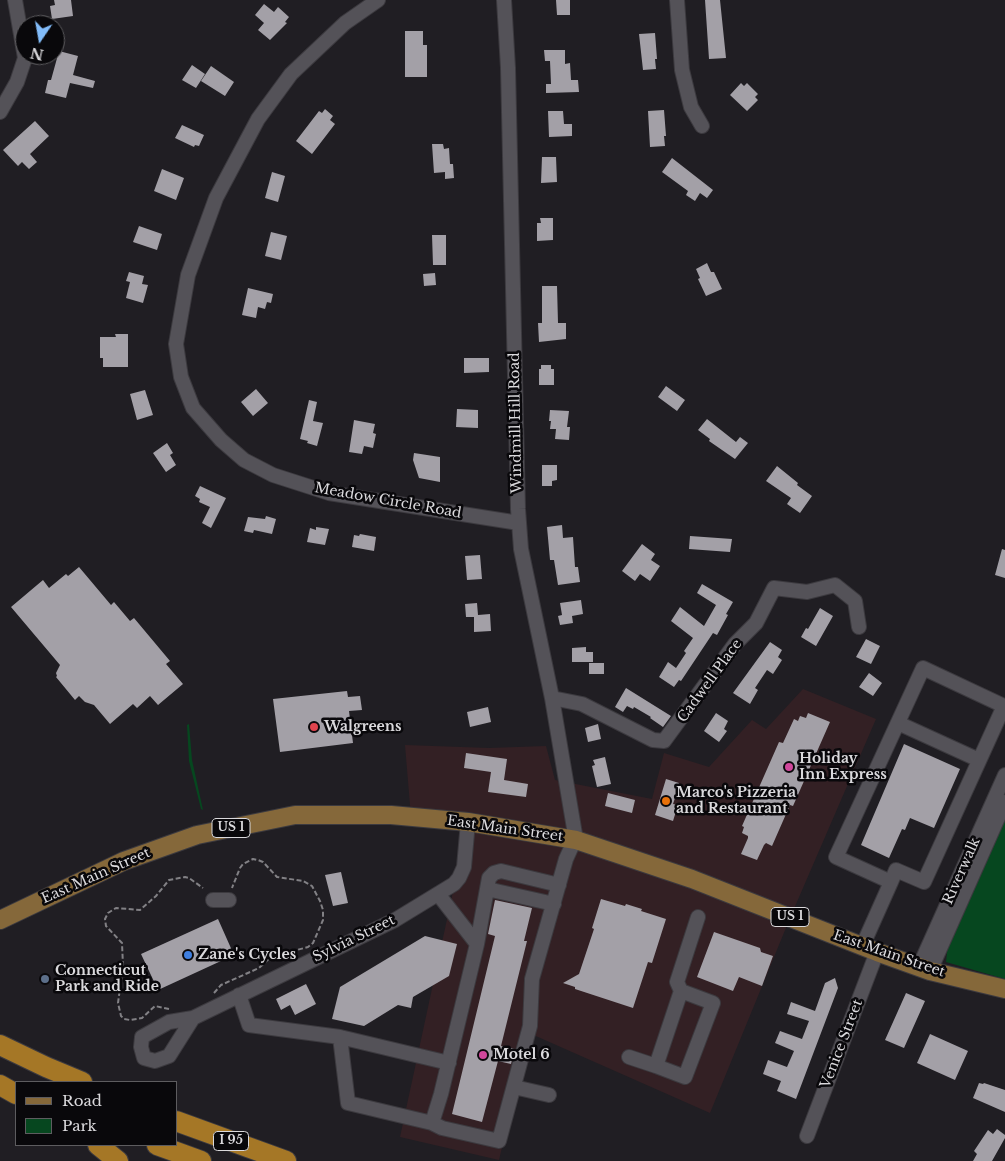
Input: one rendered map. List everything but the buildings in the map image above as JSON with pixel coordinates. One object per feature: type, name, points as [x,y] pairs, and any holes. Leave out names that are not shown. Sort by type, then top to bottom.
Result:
[{"type":"highway","points":[[0,1045],[80,1081]]},
{"type":"highway","points":[[0,1076],[15,1084]]},
{"type":"highway","points":[[0,1085],[15,1093]]},
{"type":"highway","name":"I 95","points":[[178,1122],[286,1161]]},
{"type":"highway","points":[[99,1146],[118,1161]]},
{"type":"highway","name":"I 95","points":[[160,1146],[200,1161]]},
{"type":"main road","name":"East Main Street","points":[[0,920],[124,861],[197,835],[295,815],[391,816],[468,822],[576,840],[695,880],[924,969],[1005,989]]},
{"type":"street","points":[[0,112],[17,82],[25,58],[15,0]]},
{"type":"street","name":"Meadow Circle Road","points":[[378,0],[345,23],[292,74],[258,119],[216,198],[188,275],[176,344],[181,377],[193,408],[221,440],[244,460],[273,475],[329,492],[519,523]]},
{"type":"street","name":"Windmill Hill Road","points":[[504,0],[508,68],[521,548],[552,698],[576,840]]},
{"type":"street","points":[[676,0],[682,70],[691,107],[702,126]]},
{"type":"street","name":"Cadwell Place","points":[[552,698],[582,704],[653,740],[664,741],[735,644],[756,623],[774,588],[807,592],[835,585],[855,601],[859,627]]},
{"type":"street","points":[[923,668],[1004,706],[979,760],[924,882],[896,870],[891,882],[836,857],[923,668]]},
{"type":"street","points":[[898,723],[979,760]]},
{"type":"street","name":"Riverwalk","points":[[924,969],[1005,775]]},
{"type":"street","name":"Riverwalk","points":[[924,969],[1005,802]]},
{"type":"street","name":"Sylvia Street","points":[[193,1018],[395,920],[454,884],[462,873],[468,822]]},
{"type":"street","points":[[340,1036],[348,1103],[499,1141],[530,1026],[532,979],[570,848],[576,840]]},
{"type":"street","points":[[432,1123],[449,1063],[478,944],[489,878],[494,873],[501,871],[559,885]]},
{"type":"street","name":"Venice Street","points":[[807,1136],[891,882]]},
{"type":"street","points":[[487,889],[554,904]]},
{"type":"street","points":[[213,900],[231,894]]},
{"type":"street","points":[[438,894],[478,944]]},
{"type":"street","points":[[656,1066],[680,990],[677,982],[698,917]]},
{"type":"street","points":[[629,1057],[686,1077],[713,1003],[680,990]]},
{"type":"street","points":[[239,995],[249,1025],[340,1036],[449,1063]]},
{"type":"street","points":[[514,1086],[549,1095]]},
{"type":"path","points":[[211,997],[221,985],[259,968],[278,952],[294,951],[308,947],[313,943],[323,920],[320,901],[312,886],[303,881],[277,877],[263,862],[258,860],[253,859],[243,864],[231,894]]},
{"type":"path","points":[[173,1010],[158,1006],[151,1009],[142,1018],[130,1020],[124,1019],[121,1016],[118,1003],[124,966],[122,943],[106,926],[105,918],[108,913],[116,908],[140,910],[156,896],[169,880],[185,877],[203,888]]},
{"type":"shaded area","points":[[803,689],[876,719],[790,918],[710,1113],[529,1033],[499,1160],[400,1137],[468,822],[411,817],[405,745],[489,748],[546,746],[555,780],[652,799],[664,753],[709,767],[752,720],[766,729]]},
{"type":"green space","points":[[189,724],[192,760],[203,810],[201,809],[189,761],[187,725]]},
{"type":"green space","points":[[1005,817],[1005,979],[946,962],[948,943]]},
{"type":"place","name":"Walgreens","points":[[314,727]]},
{"type":"place","name":"Holiday Inn Express","points":[[789,767]]},
{"type":"place","name":"Marco's Pizzeria and Restaurant","points":[[666,801]]},
{"type":"place","name":"Zane's Cycles","points":[[188,955]]},
{"type":"place","name":"Connecticut Park and Ride","points":[[45,979]]},
{"type":"place","name":"Motel 6","points":[[483,1055]]}]
